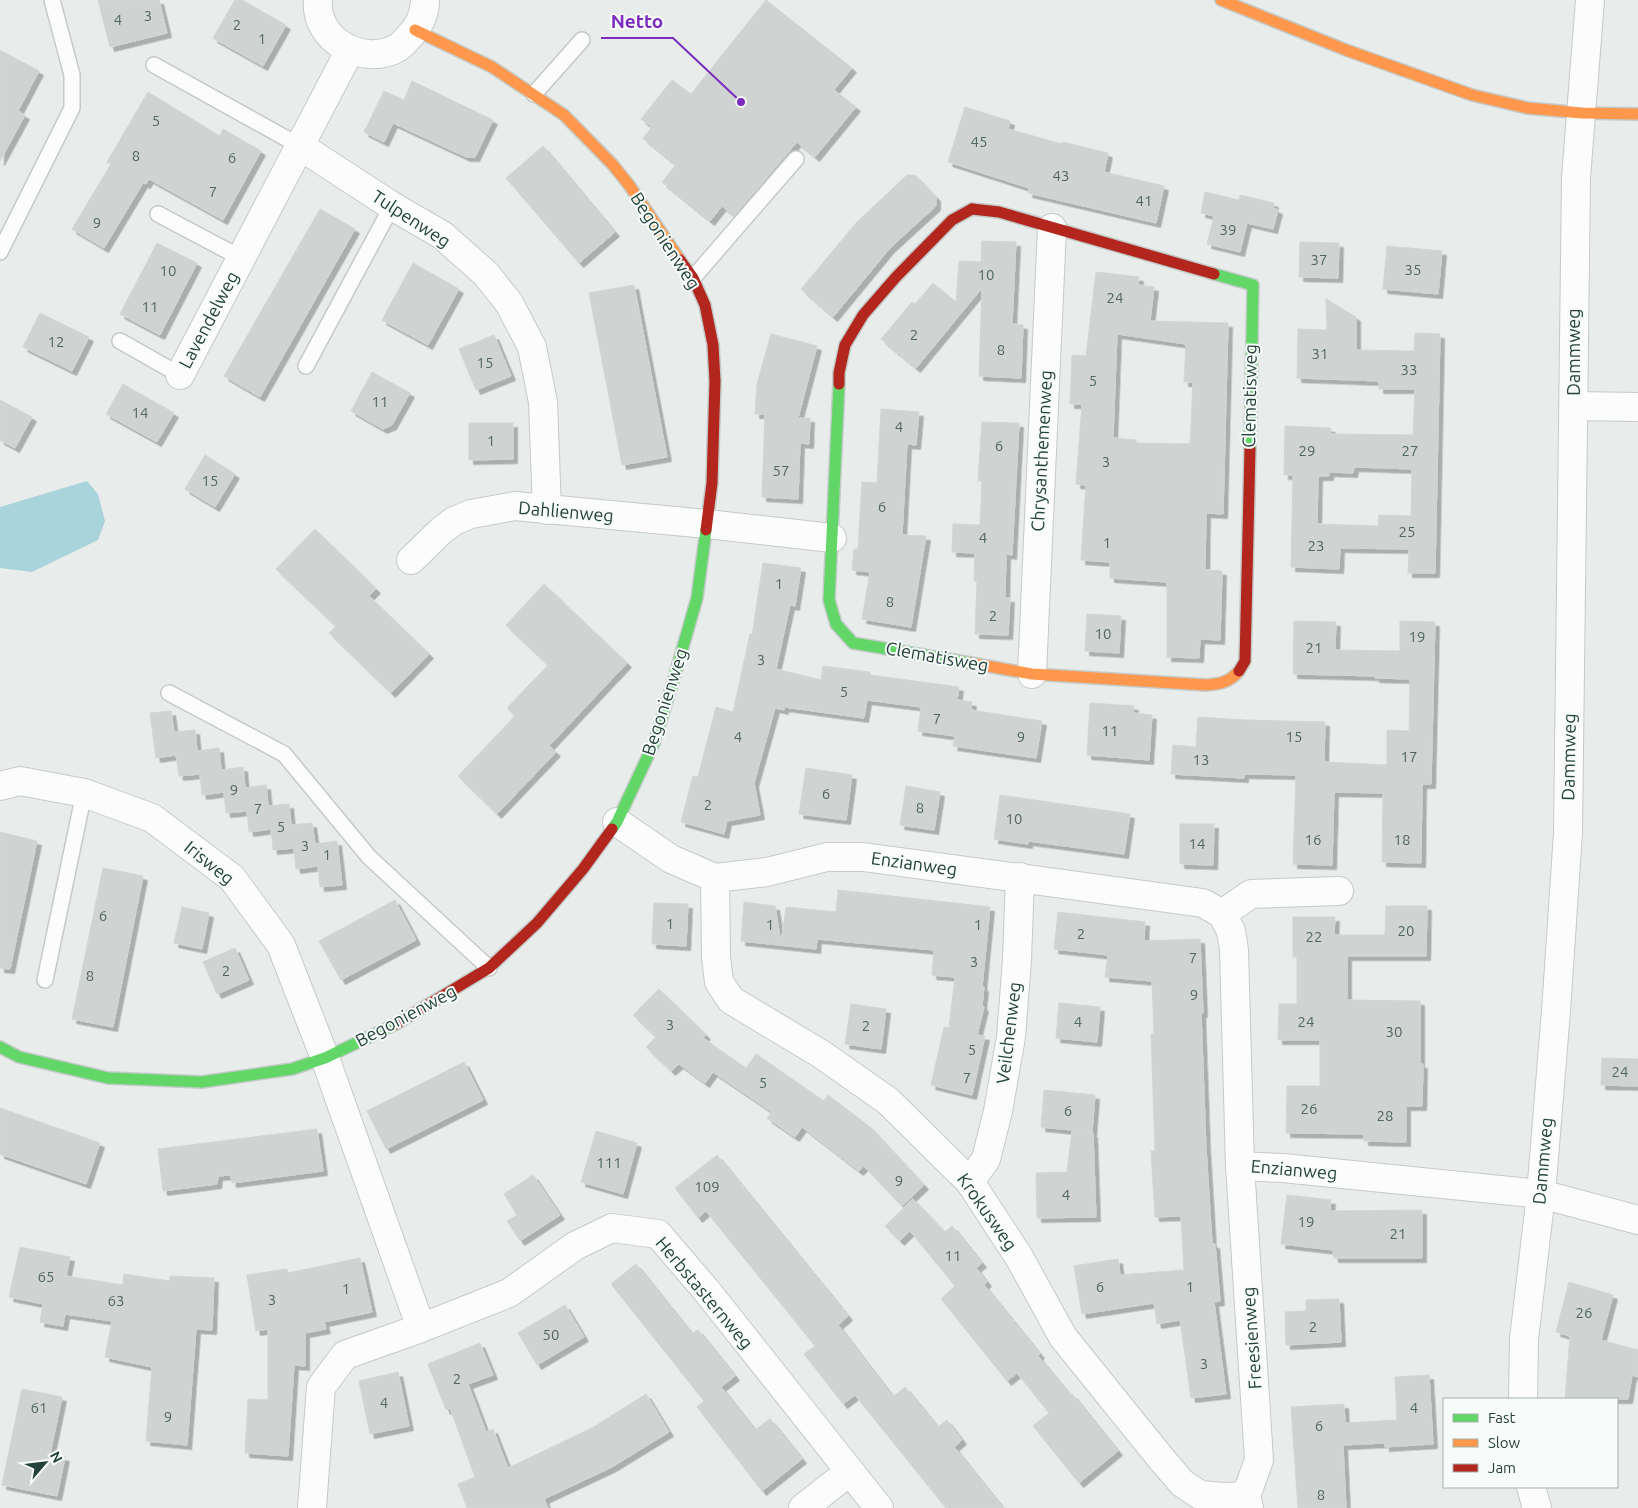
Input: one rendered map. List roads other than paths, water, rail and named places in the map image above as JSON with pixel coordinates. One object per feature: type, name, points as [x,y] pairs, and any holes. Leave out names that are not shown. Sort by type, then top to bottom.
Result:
[{"type":"street","points":[[318,0],[322,25],[334,40],[350,50],[369,55],[387,53],[399,48],[419,26],[425,8],[425,0]]},
{"type":"street","points":[[1221,0],[1346,50],[1472,95],[1528,108],[1582,113],[1638,114]]},
{"type":"street","name":"Dammweg","points":[[1523,1398],[1524,1339],[1541,1194],[1568,833],[1576,178],[1590,0]]},
{"type":"street","name":"Begonienweg","points":[[0,1047],[19,1057],[108,1078],[202,1082],[292,1069],[325,1058],[400,1022],[489,968],[537,923],[583,869],[617,822],[654,743],[697,598],[712,483],[715,381],[713,345],[704,305],[693,278],[613,164],[564,115],[492,68],[415,30]]},
{"type":"street","name":"Lavendelweg","points":[[180,375],[350,50]]},
{"type":"street","name":"Tulpenweg","points":[[300,146],[392,206],[442,235],[486,274],[508,303],[532,347],[543,402],[547,510]]},
{"type":"street","name":"Clematisweg","points":[[972,209],[1000,212],[1052,228],[1253,285],[1245,661],[1239,673],[1220,685],[1032,674],[853,643],[840,631],[833,619],[829,600],[839,372],[845,345],[863,315],[896,276],[952,220],[972,209]]},
{"type":"street","name":"Chrysanthemenweg","points":[[1032,674],[1052,228]]},
{"type":"street","points":[[1574,406],[1638,407]]},
{"type":"street","name":"Dahlienweg","points":[[411,560],[454,521],[471,514],[515,506],[707,524]]},
{"type":"street","points":[[707,524],[832,538]]},
{"type":"street","name":"Irisweg","points":[[0,786],[20,781],[84,793],[152,818],[232,878],[281,945],[325,1058]]},
{"type":"street","name":"Enzianweg","points":[[617,822],[671,859],[715,878],[767,872],[827,857],[863,857],[1203,903],[1222,914],[1231,931],[1234,950],[1240,1166],[1283,1168],[1541,1194],[1638,1220]]},
{"type":"street","name":"Veilchenweg","points":[[970,1182],[986,1159],[998,1111],[1011,1037],[1017,960],[1020,877]]},
{"type":"street","name":"Krokusweg","points":[[715,878],[716,957],[719,982],[731,1000],[821,1054],[888,1101],[970,1182],[1019,1257],[1063,1337],[1182,1483],[1200,1495],[1248,1502]]},
{"type":"street","points":[[1222,914],[1251,894],[1339,891]]},
{"type":"street","points":[[325,1058],[421,1328]]},
{"type":"street","name":"Freesienweg","points":[[1240,1166],[1260,1460],[1248,1502]]},
{"type":"street","name":"Herbstasternweg","points":[[312,1508],[321,1387],[345,1354],[421,1328],[509,1293],[575,1246],[612,1228],[658,1234],[706,1290],[878,1508]]},
{"type":"street","points":[[803,1508],[849,1472]]},
{"type":"street","points":[[1531,1488],[1536,1508]]},
{"type":"lane","points":[[0,252],[72,108],[72,75],[52,0]]},
{"type":"lane","points":[[534,94],[582,40]]},
{"type":"lane","points":[[154,65],[300,146]]},
{"type":"lane","points":[[693,278],[796,159]]},
{"type":"lane","points":[[306,366],[392,206]]},
{"type":"lane","name":"Lavendelweg","points":[[158,214],[241,258]]},
{"type":"lane","name":"Lavendelweg","points":[[120,341],[180,375]]},
{"type":"lane","points":[[169,693],[284,754],[369,857],[489,968]]},
{"type":"lane","points":[[45,980],[84,793]]},
{"type":"water","points":[[87,481],[98,494],[105,521],[98,540],[32,572],[0,568],[0,507]]},
{"type":"place","name":"Netto","points":[[741,102]]}]
